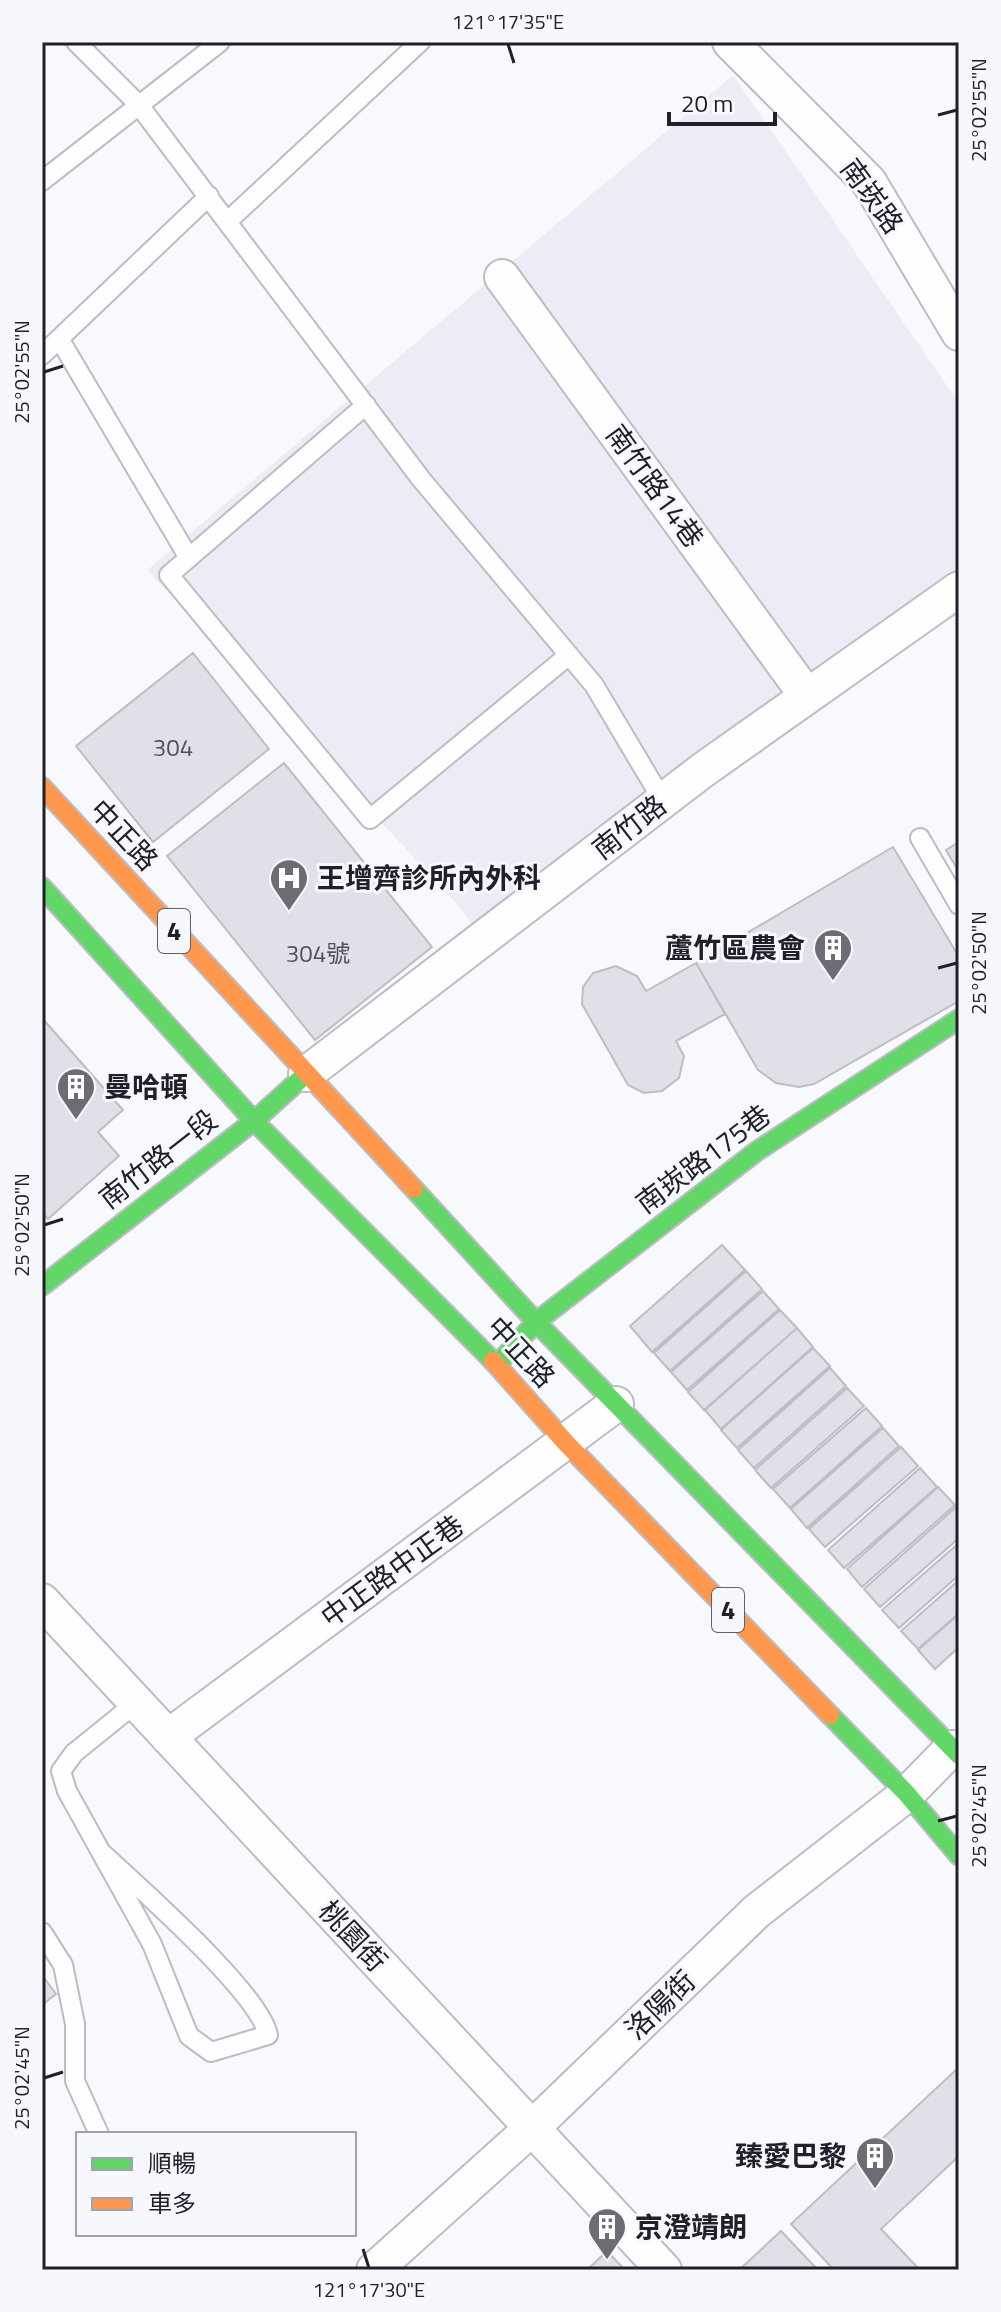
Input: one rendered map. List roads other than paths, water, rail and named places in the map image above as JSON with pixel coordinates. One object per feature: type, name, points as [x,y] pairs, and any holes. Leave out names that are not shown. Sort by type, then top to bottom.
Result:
[{"type":"main road","name":"中正路","points":[[42,787],[536,1322],[956,1751]]},
{"type":"main road","name":"中正路","points":[[42,887],[254,1121],[497,1365],[566,1443],[907,1794],[959,1856]]},
{"type":"main road","name":"南崁路175巷","points":[[497,1365],[536,1322],[757,1151],[959,1019]]},
{"type":"main road","name":"南竹路一段","points":[[42,1286],[254,1121],[306,1074]]},
{"type":"street","name":"南崁路","points":[[730,42],[869,182],[959,333]]},
{"type":"street","name":"南竹路14巷","points":[[502,277],[807,696]]},
{"type":"street","name":"南竹路","points":[[306,1074],[663,801],[959,589]]},
{"type":"street","name":"中正路中正巷","points":[[168,1737],[616,1404]]},
{"type":"street","name":"桃園街","points":[[42,1601],[664,2270]]},
{"type":"street","name":"洛陽街","points":[[374,2270],[532,2128],[757,1911],[907,1794],[956,1751]]},
{"type":"lane","points":[[76,42],[138,104],[229,220],[421,479],[594,685],[663,801]]},
{"type":"lane","points":[[42,181],[220,42]]},
{"type":"lane","points":[[229,220],[420,42]]},
{"type":"lane","points":[[42,355],[209,196]]},
{"type":"lane","points":[[60,340],[189,558]]},
{"type":"lane","points":[[366,405],[169,575],[370,819],[569,655]]},
{"type":"lane","points":[[920,838],[959,905]]},
{"type":"lane","points":[[101,1852],[238,1986],[265,2020],[268,2035],[211,2052],[189,2036],[152,1944],[67,1791],[61,1771],[74,1753],[136,1703]]},
{"type":"lane","points":[[42,1932],[63,1965],[75,2024],[75,2081],[98,2132]]},
{"type":"place","name":"王增齊診所內外科","points":[[289,912]]},
{"type":"place","name":"蘆竹區農會","points":[[833,982]]},
{"type":"place","name":"曼哈頓","points":[[76,1121]]},
{"type":"place","name":"臻愛巴黎","points":[[875,2190]]},
{"type":"place","name":"京澄靖朗","points":[[607,2261]]}]
